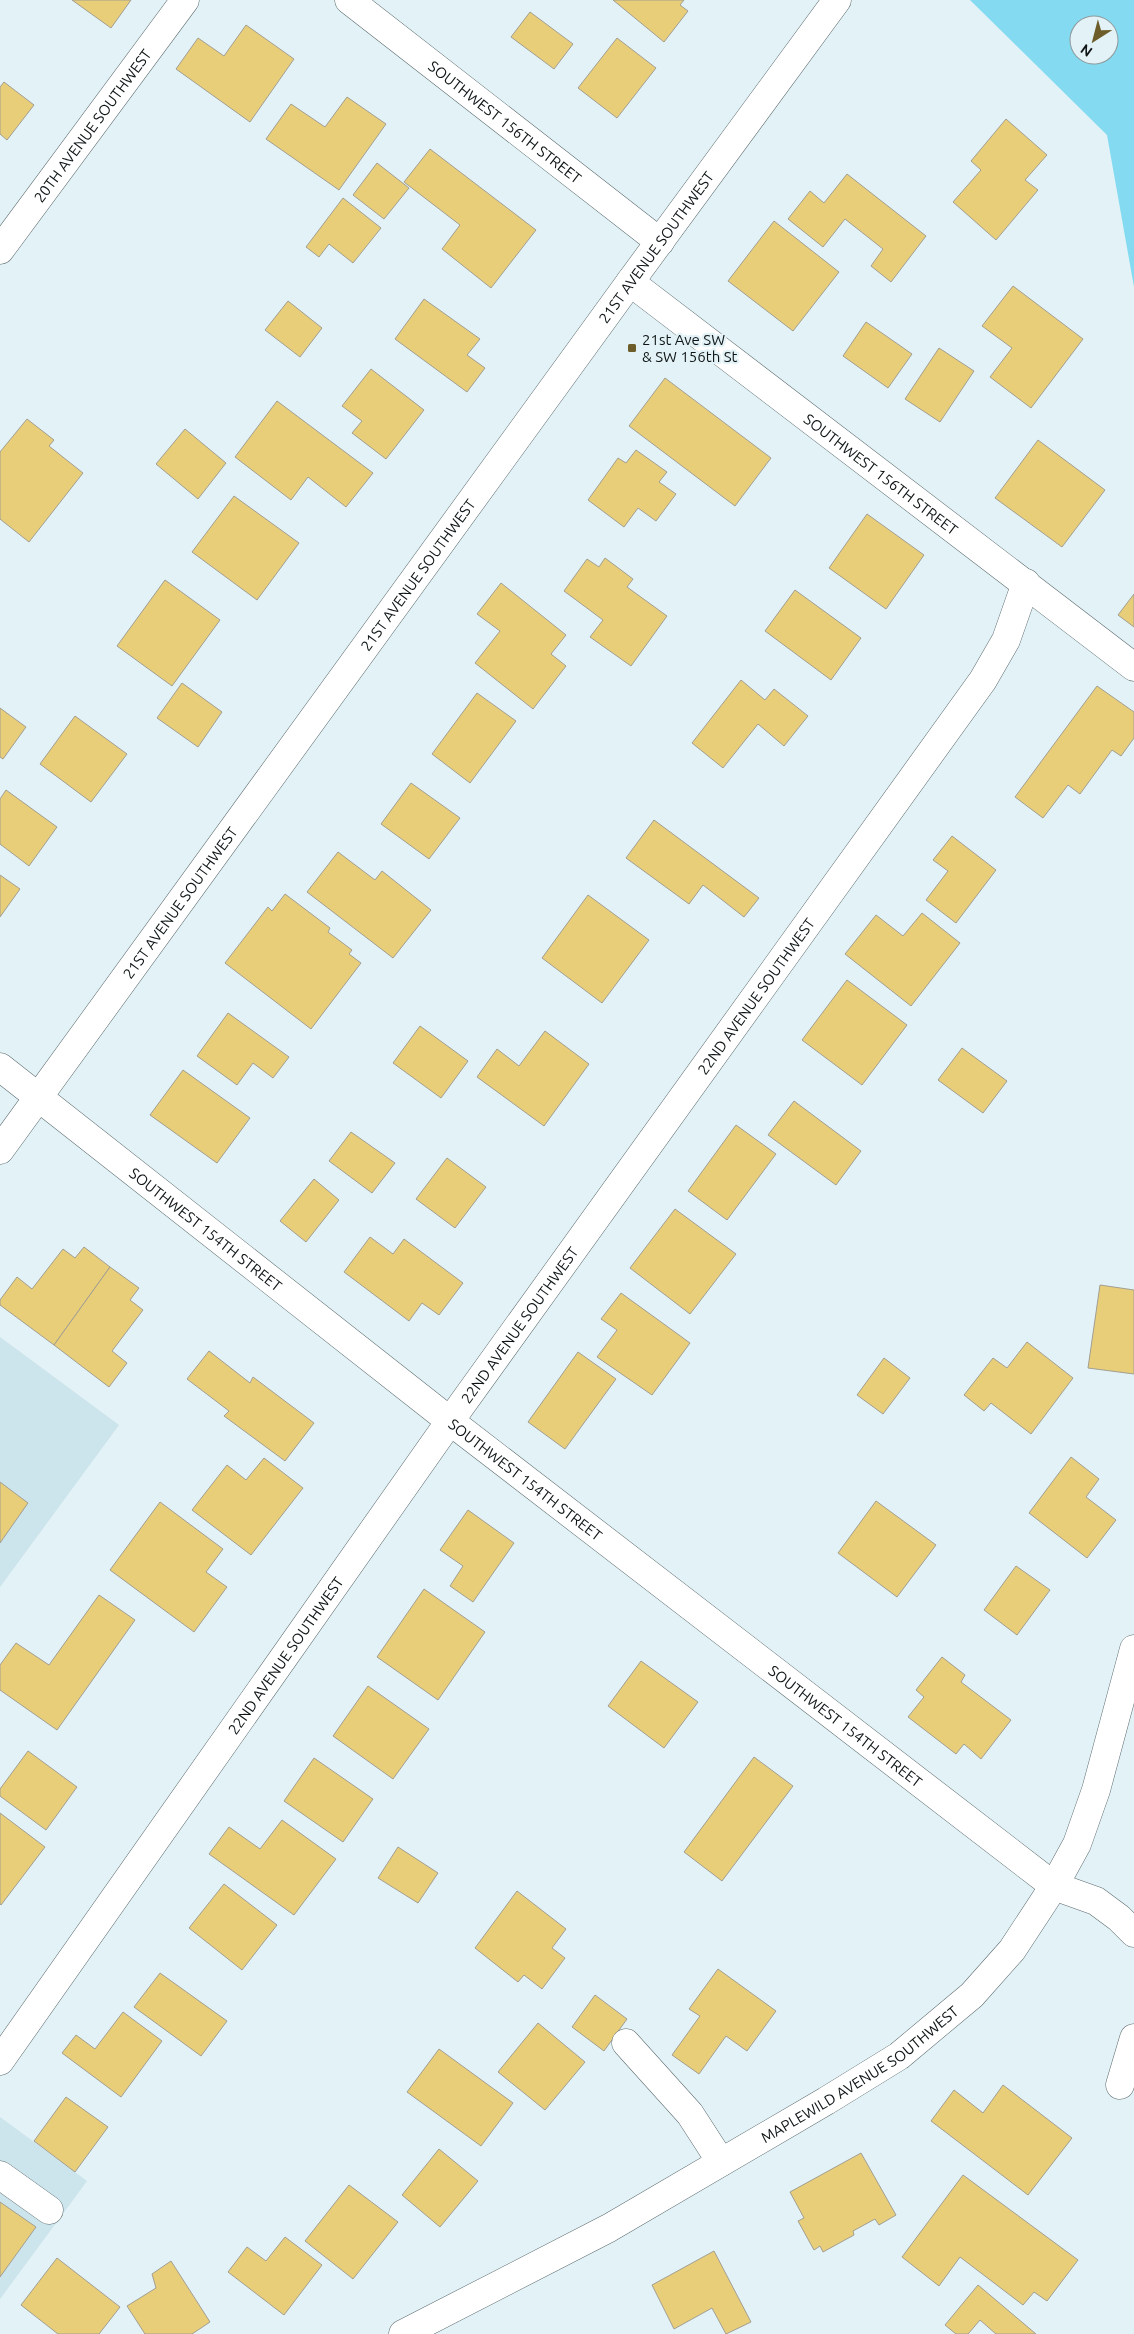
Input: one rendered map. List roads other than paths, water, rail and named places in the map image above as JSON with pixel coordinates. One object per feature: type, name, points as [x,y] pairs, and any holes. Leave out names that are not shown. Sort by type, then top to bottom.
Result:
[{"type":"street","name":"20TH AVENUE SOUTHWEST","points":[[0,250],[185,0]]},
{"type":"street","name":"SOUTHWEST 156TH STREET","points":[[349,0],[660,242]]},
{"type":"street","name":"21ST AVENUE SOUTHWEST","points":[[0,1150],[837,0]]},
{"type":"street","name":"SOUTHWEST 156TH STREET","points":[[630,282],[1134,667]]},
{"type":"street","name":"22ND AVENUE SOUTHWEST","points":[[0,2061],[450,1421],[983,680],[1006,640],[1026,583]]},
{"type":"street","name":"SOUTHWEST 154TH STREET","points":[[0,1067],[450,1421],[1054,1886],[1096,1901],[1134,1932]]},
{"type":"street","name":"MAPLEWILD AVENUE SOUTHWEST","points":[[403,2334],[609,2228],[826,2101],[906,2050],[972,1995],[1012,1950],[1054,1886],[1077,1844],[1096,1790],[1134,1649]]},
{"type":"street","points":[[1120,2085],[1134,2038]]},
{"type":"street","points":[[626,2043],[690,2114],[721,2162]]},
{"type":"street","points":[[0,2175],[49,2210]]},
{"type":"place","name":"21st Ave SW & SW 156th St","points":[[632,348]]}]
